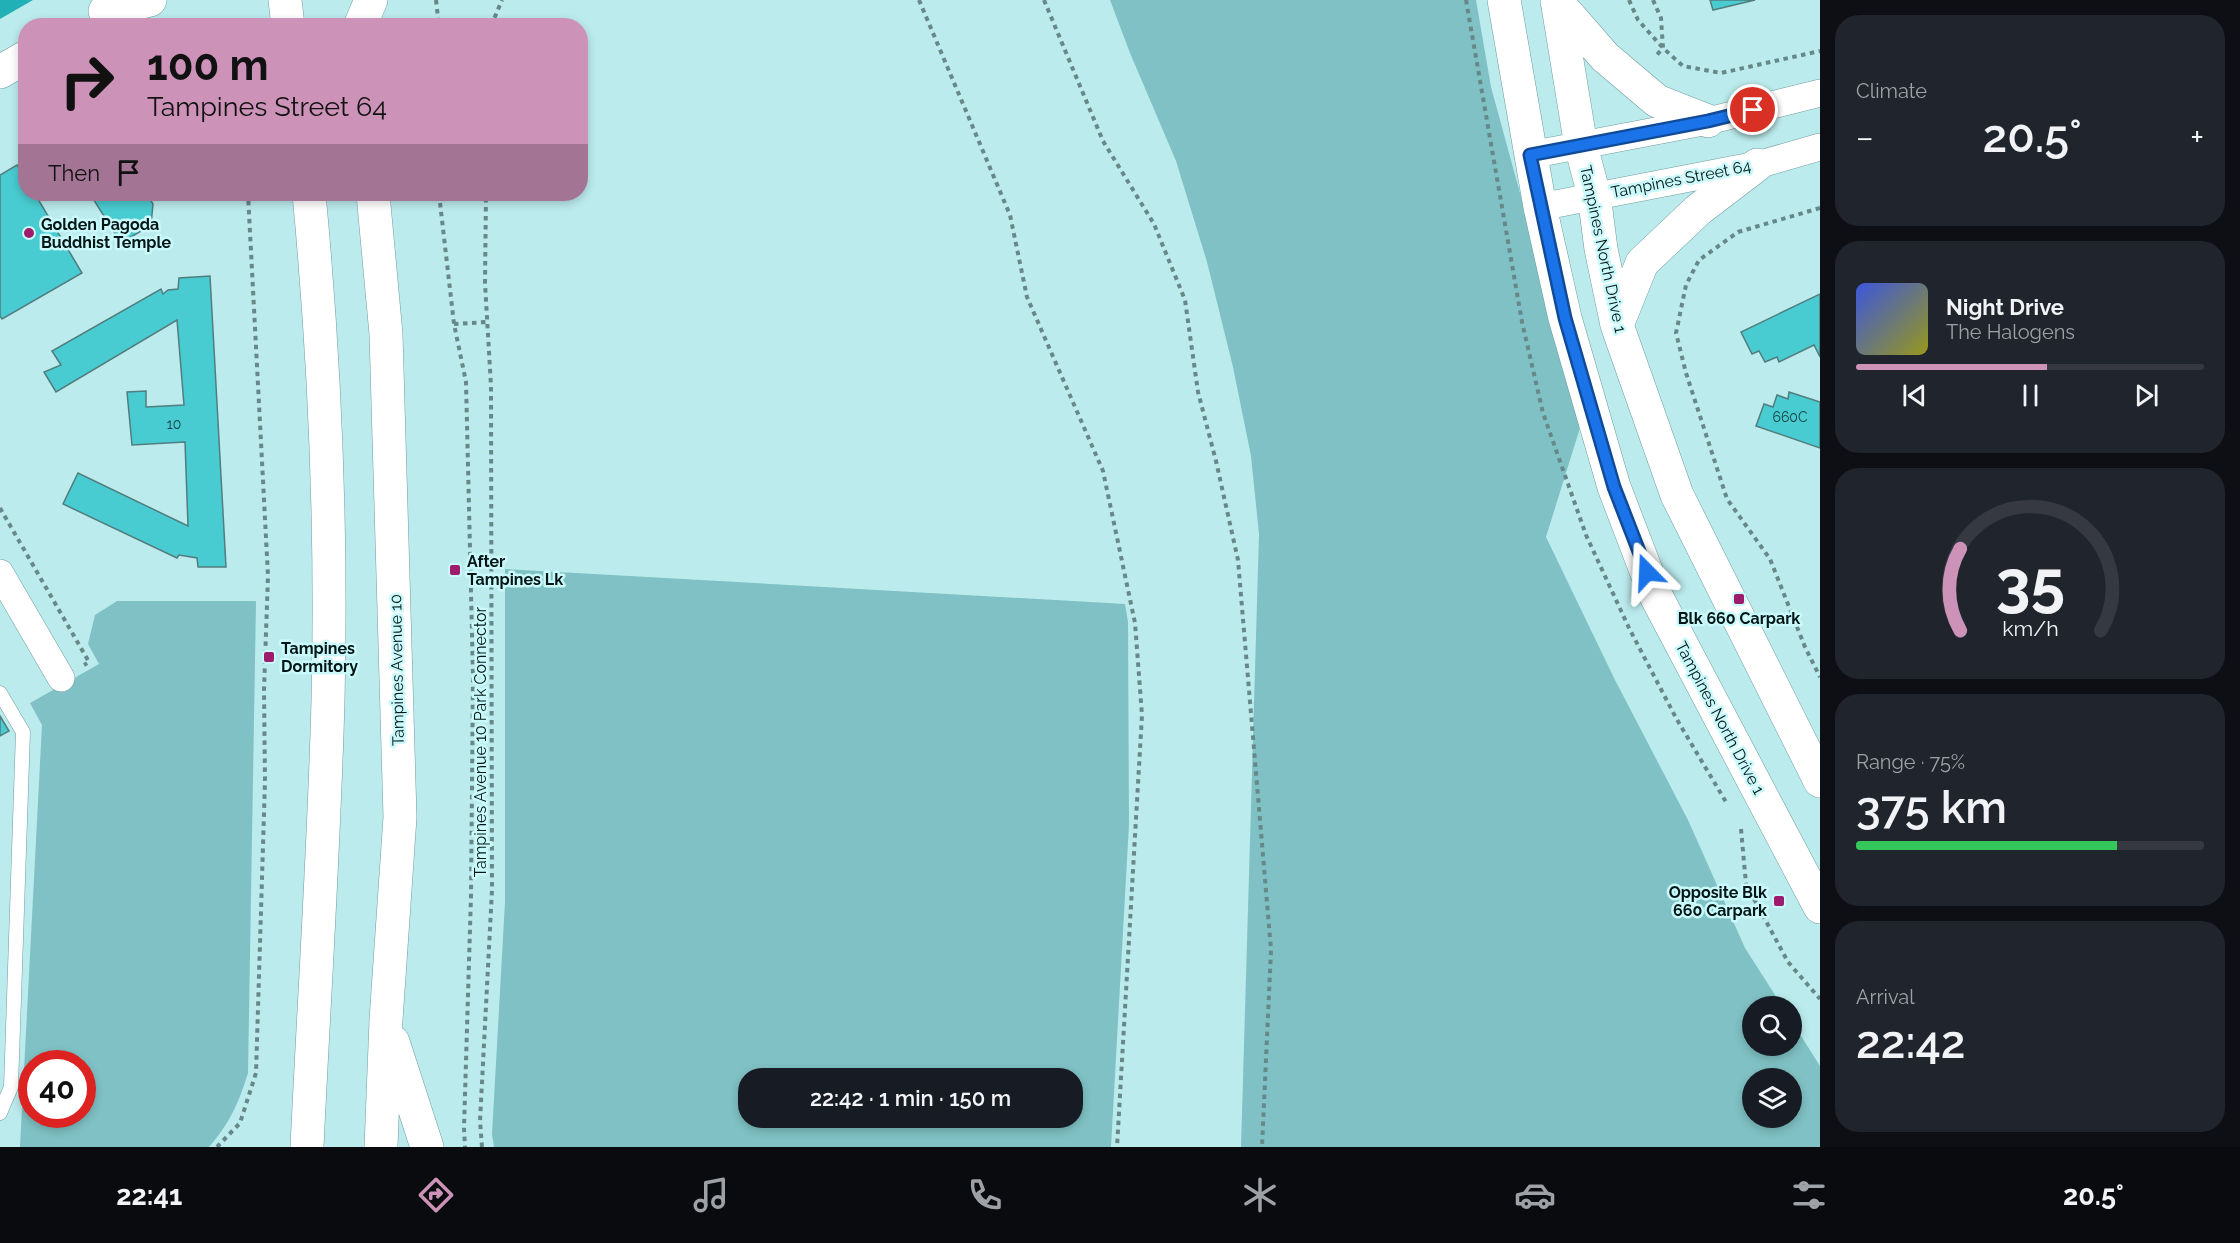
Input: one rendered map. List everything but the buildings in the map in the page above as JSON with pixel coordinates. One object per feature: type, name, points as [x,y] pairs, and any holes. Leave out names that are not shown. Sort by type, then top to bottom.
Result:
[{"type":"street","points":[[101,12],[150,0]]},
{"type":"street","points":[[285,0],[287,18]]},
{"type":"street","points":[[352,0],[354,18]]},
{"type":"street","points":[[363,18],[371,0]]},
{"type":"street","name":"Tampines North Drive 1","points":[[1504,0],[1530,155],[1565,318],[1614,487],[1655,594],[1820,908]]},
{"type":"street","points":[[1557,1],[1605,57],[1656,101],[1708,121]]},
{"type":"street","name":"Tampines North Drive 1","points":[[1557,1],[1581,146],[1594,195],[1601,249],[1617,325],[1677,495],[1820,781]]},
{"type":"street","points":[[0,72],[18,62]]},
{"type":"street","points":[[1530,155],[1708,121],[1820,93]]},
{"type":"street","name":"Tampines Street 64","points":[[1540,207],[1757,165],[1820,147]]},
{"type":"street","points":[[1617,325],[1642,263],[1698,210],[1757,165]]},
{"type":"street","points":[[307,1147],[328,701],[329,603],[326,424],[310,201]]},
{"type":"street","name":"Tampines Avenue 10","points":[[374,201],[386,334],[400,817],[386,1020],[381,1147]]},
{"type":"street","points":[[0,573],[61,678]]},
{"type":"street","points":[[386,1020],[426,1147]]},
{"type":"street","points":[[283,1147],[309,1114]]},
{"type":"lane","points":[[0,693],[23,732],[11,1087],[0,1113]]},
{"type":"path","points":[[436,0],[438,18]]},
{"type":"path","points":[[494,18],[502,0]]},
{"type":"path","points":[[919,0],[1010,215],[1027,297],[1103,471],[1135,623],[1142,715],[1117,1147]]},
{"type":"path","points":[[1044,0],[1103,141],[1154,224],[1185,300],[1198,392],[1238,560],[1271,950],[1262,1147]]},
{"type":"path","points":[[1629,0],[1638,20],[1683,66],[1721,73],[1820,51]]},
{"type":"path","points":[[1653,0],[1661,18],[1663,48]]},
{"type":"path","points":[[217,1147],[240,1123],[256,1073],[265,781],[264,690],[268,576],[248,201]]},
{"type":"path","points":[[440,201],[454,324],[466,382],[474,676],[465,1147]]},
{"type":"path","name":"Tampines Avenue 10 Park Connector","points":[[482,1147],[480,1121],[492,890],[491,398],[487,322],[486,201]]},
{"type":"path","points":[[1820,208],[1738,232],[1699,260],[1686,285],[1676,333],[1686,373],[1726,499],[1770,559],[1805,647],[1820,677]]},
{"type":"path","points":[[454,324],[487,322]]},
{"type":"shaded area","points":[[0,0],[33,0],[0,19]]},
{"type":"shaded area","points":[[1110,0],[1476,0],[1491,87],[1550,303],[1584,415],[1546,537],[1615,680],[1688,820],[1745,948],[1776,996],[1742,996],[1742,1056],[1802,1056],[1802,1037],[1820,1066],[1820,1147],[1241,1147],[1259,534],[1251,456],[1233,367],[1207,262],[1176,161]]},
{"type":"shaded area","points":[[505,569],[1125,604],[1128,622],[1129,824],[1111,1147],[494,1147],[492,1134],[505,902]]},
{"type":"shaded area","points":[[117,601],[256,601],[248,1073],[233,1112],[209,1147],[20,1147],[21,1128],[96,1128],[96,1050],[25,1050],[42,725],[30,703],[99,664],[88,644],[95,615]]},
{"type":"place","name":"Golden Pagoda Buddhist Temple","points":[[29,233]]},
{"type":"place","name":"After Tampines Lk","points":[[455,570]]},
{"type":"place","name":"Blk 660 Carpark","points":[[1739,599]]},
{"type":"place","name":"Tampines Dormitory","points":[[269,657]]},
{"type":"place","name":"Opposite Blk 660 Carpark","points":[[1779,901]]},
{"type":"route","points":[[1647,572],[1614,487],[1565,318],[1530,155],[1708,121],[1753,110]]}]
